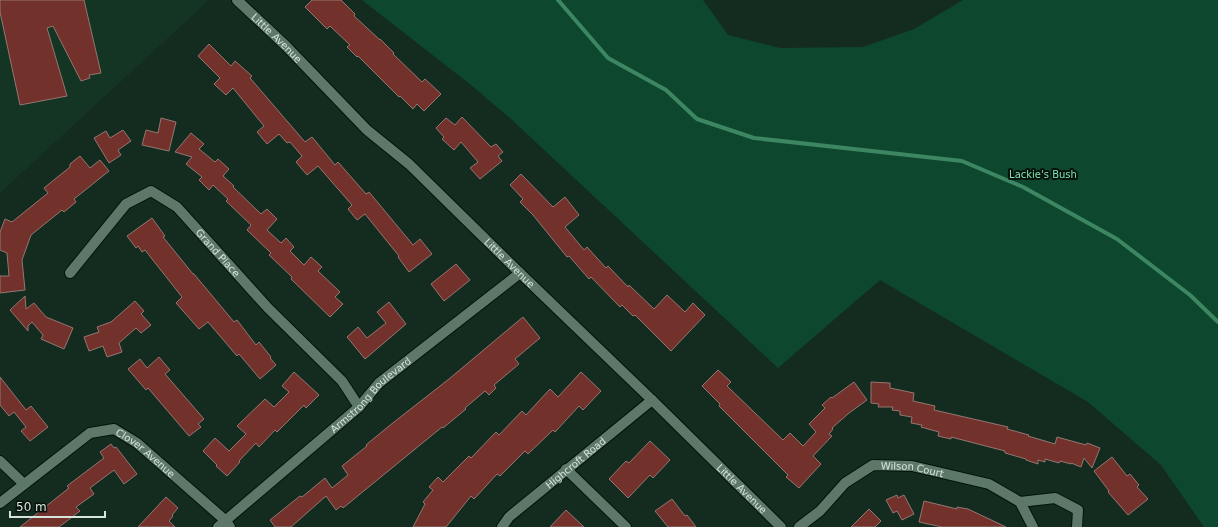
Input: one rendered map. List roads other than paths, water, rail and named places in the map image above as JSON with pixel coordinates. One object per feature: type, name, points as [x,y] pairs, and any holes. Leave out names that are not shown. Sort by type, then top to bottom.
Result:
[{"type":"street","name":"Little Avenue","points":[[237,0],[286,46],[368,130],[409,164],[781,527]]},
{"type":"street","name":"Grand Place","points":[[70,273],[126,204],[151,191],[177,207],[268,308],[342,381],[359,406]]},
{"type":"street","name":"Armstrong Boulevard","points":[[225,525],[359,406],[379,383],[520,273]]},
{"type":"street","name":"Highcroft Road","points":[[502,527],[509,517],[652,400]]},
{"type":"street","name":"Clover Avenue","points":[[0,503],[90,433],[114,429],[137,443],[225,525]]},
{"type":"street","points":[[0,460],[24,484]]},
{"type":"street","name":"Wilson Court","points":[[798,527],[820,511],[845,482],[873,466],[912,466],[989,484],[1020,502]]},
{"type":"street","points":[[566,469],[626,527]]},
{"type":"street","points":[[1033,527],[1020,502],[1055,498],[1078,510],[1077,527]]},
{"type":"waterway","points":[[558,0],[608,58],[666,90],[697,119],[754,138],[962,161],[1023,187],[1117,239],[1190,295],[1218,322]]},
{"type":"park label","name":"Lackie's Bush","points":[[1043,174]]}]
